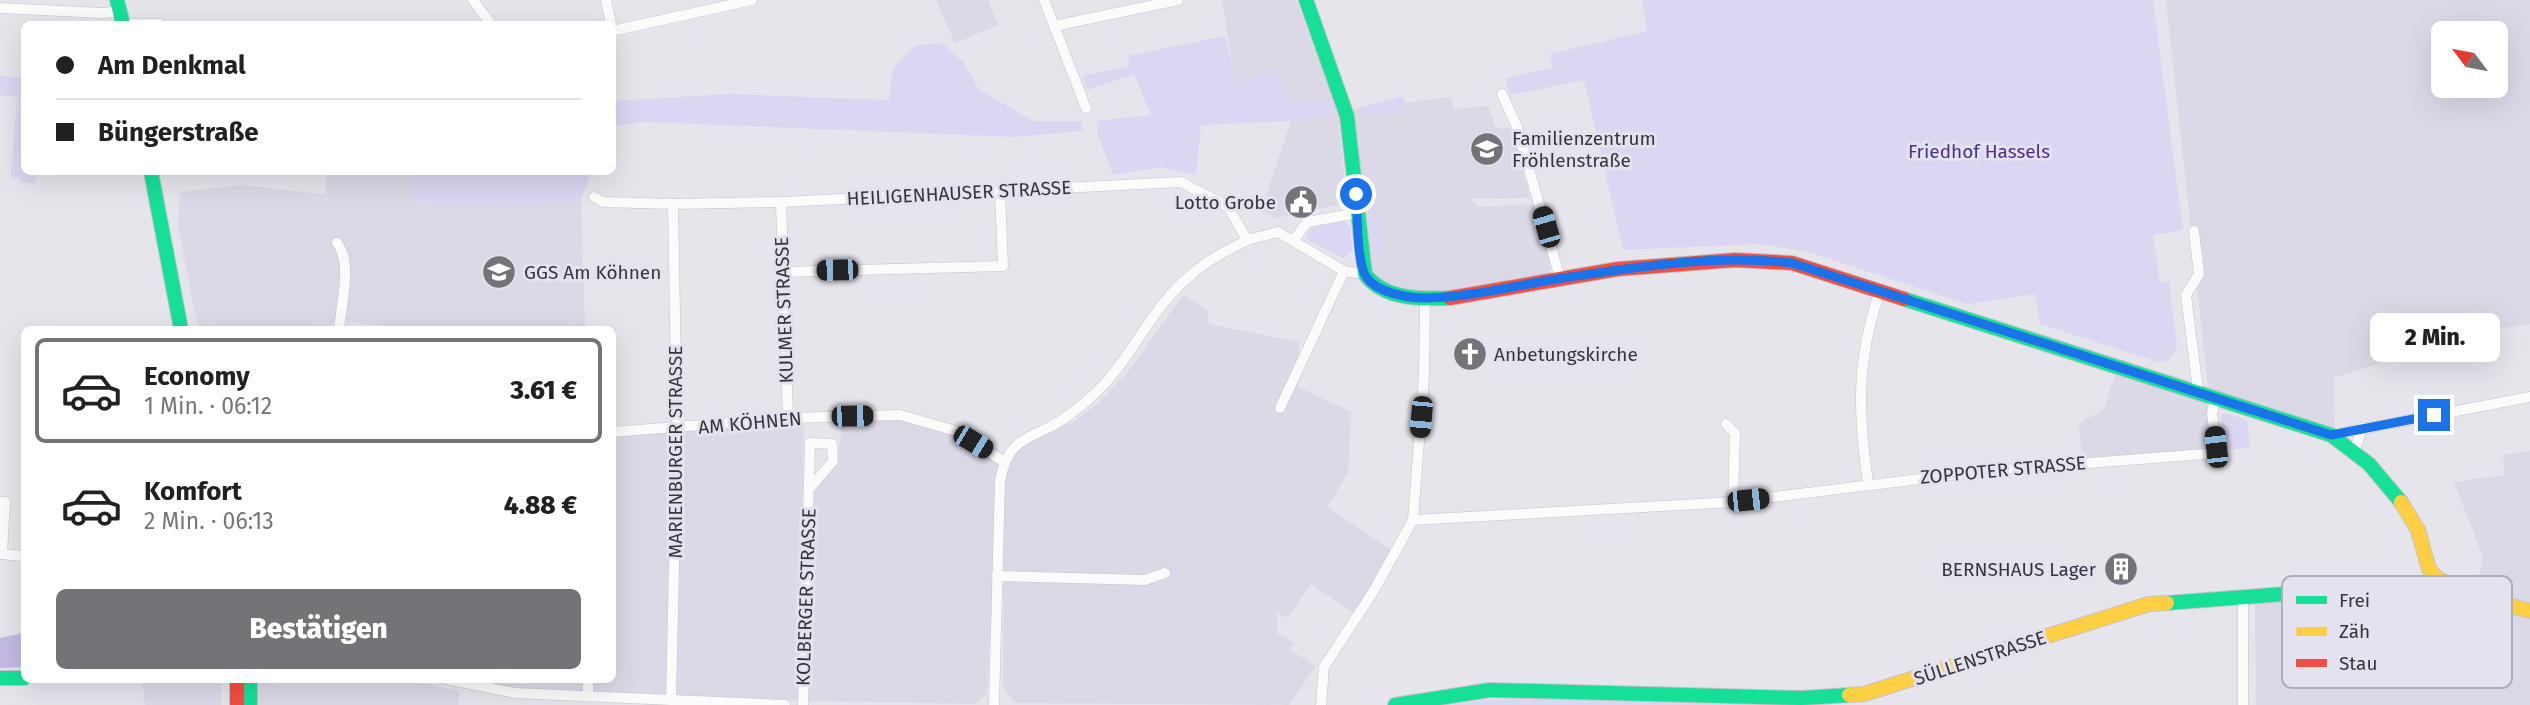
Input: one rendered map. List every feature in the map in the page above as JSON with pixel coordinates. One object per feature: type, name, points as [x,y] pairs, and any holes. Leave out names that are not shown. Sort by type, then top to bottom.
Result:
[{"type":"street","points":[[473,0],[489,21]]},
{"type":"street","points":[[606,0],[610,21]]},
{"type":"street","points":[[616,30],[752,0]]},
{"type":"street","points":[[1044,0],[1086,108]]},
{"type":"street","points":[[1054,26],[1178,0]]},
{"type":"street","points":[[1306,0],[1347,116],[1364,274]]},
{"type":"street","points":[[0,8],[120,12]]},
{"type":"street","points":[[1502,94],[1517,127],[1560,278]]},
{"type":"street","points":[[153,175],[180,326]]},
{"type":"street","name":"HEILIGENHAUSER STRASSE","points":[[594,197],[603,202],[673,204],[781,202],[1181,182],[1228,207],[1247,240]]},
{"type":"street","points":[[783,271],[1003,266],[1000,193]]},
{"type":"street","name":"KULMER STRASSE","points":[[781,202],[788,418]]},
{"type":"street","name":"MARIENBURGER STRASSE","points":[[671,700],[677,429],[673,204]]},
{"type":"street","points":[[1294,240],[1307,222],[1358,213]]},
{"type":"street","points":[[993,705],[1000,481],[1003,461],[1026,436],[1065,418],[1091,398],[1112,376],[1165,302],[1191,274],[1247,240],[1273,231],[1294,240],[1344,271],[1364,274],[1381,289],[1425,298],[1493,292],[1560,278],[1667,265],[1768,260],[1792,263],[2216,396],[2331,435],[2388,485],[2412,517],[2420,534],[2428,566],[2434,576]]},
{"type":"street","points":[[2194,231],[2199,274],[2186,295],[2198,391]]},
{"type":"street","points":[[337,243],[343,251],[344,266],[340,326]]},
{"type":"street","points":[[1280,408],[1344,271]]},
{"type":"street","points":[[1868,484],[1861,430],[1860,369],[1865,339],[1880,291]]},
{"type":"street","points":[[1321,705],[1321,680],[1326,662],[1373,592],[1413,520],[1424,376],[1425,298]]},
{"type":"street","name":"ZOPPOTER STRASSE","points":[[1413,520],[1733,502],[1868,484],[2122,459],[2217,453],[2213,413],[2216,396]]},
{"type":"street","points":[[2331,435],[2530,397]]},
{"type":"street","name":"AM KÖHNEN","points":[[616,432],[788,418],[900,415],[956,432],[1003,461]]},
{"type":"street","points":[[1726,424],[1735,433],[1733,502]]},
{"type":"street","points":[[2354,453],[2362,428]]},
{"type":"street","name":"KOLBERGER STRASSE","points":[[803,705],[810,443],[832,444],[833,461],[809,489]]},
{"type":"street","points":[[0,502],[5,502],[1,554],[21,556]]},
{"type":"street","points":[[997,576],[1145,580],[1165,573]]},
{"type":"street","name":"SÜLLENSTRASSE","points":[[1395,705],[1490,690],[1802,698],[1864,694],[2149,604],[2282,594]]},
{"type":"street","points":[[2243,597],[2244,705]]},
{"type":"street","points":[[2512,605],[2530,611]]},
{"type":"street","points":[[0,678],[21,678]]},
{"type":"street","points":[[237,683],[237,705]]},
{"type":"street","points":[[250,683],[250,705]]},
{"type":"street","points":[[464,683],[515,694],[785,705]]},
{"type":"street","points":[[587,697],[588,683]]},
{"type":"shaded area","points":[[936,0],[988,0],[998,25],[955,43]]},
{"type":"shaded area","points":[[1222,0],[1296,0],[1334,102],[1288,101],[1235,83]]},
{"type":"shaded area","points":[[2166,0],[2530,0],[2530,324],[2420,340],[2422,349],[2334,378],[2335,431],[2208,388]]},
{"type":"shaded area","points":[[1450,97],[1455,109],[1488,106],[1496,128],[1511,128],[1530,198],[1470,199],[1477,207],[1537,204],[1553,264],[1545,278],[1493,289],[1423,293],[1383,284],[1367,270],[1350,109]]},
{"type":"shaded area","points":[[1338,114],[1346,197],[1342,204],[1277,218],[1261,211],[1291,121]]},
{"type":"shaded area","points":[[327,175],[416,175],[414,202],[513,206],[581,200],[585,326],[386,326],[347,322],[333,326],[197,326],[178,226],[180,192],[241,185],[325,194]]},
{"type":"shaded area","points":[[1183,295],[1207,310],[1209,324],[1299,342],[1298,387],[1351,412],[1348,473],[1327,507],[1393,551],[1355,614],[1311,584],[1287,618],[1277,612],[1277,633],[1294,643],[1290,650],[1316,666],[1289,705],[1015,703],[1003,686],[1004,461],[1028,436],[1072,423],[1097,404],[1127,373]]},
{"type":"shaded area","points":[[2117,369],[2209,399],[2213,449],[2082,460],[2079,424],[2104,409]]},
{"type":"shaded area","points":[[902,418],[958,436],[999,461],[987,694],[974,704],[809,701],[814,485],[837,463],[843,419]]},
{"type":"shaded area","points":[[804,422],[798,700],[674,696],[679,432]]},
{"type":"shaded area","points":[[676,431],[667,695],[514,689],[488,683],[616,683],[616,433]]},
{"type":"shaded area","points":[[2530,451],[2530,606],[2512,601],[2512,576],[2479,576],[2483,557],[2454,482],[2505,475],[2503,455]]},
{"type":"shaded area","points":[[2282,599],[2282,688],[2512,688],[2512,609],[2530,614],[2530,705],[2256,705],[2255,601]]},
{"type":"shaded area","points":[[21,634],[21,667],[0,668],[0,638]]},
{"type":"shaded area","points":[[142,683],[221,683],[221,705],[145,705]]},
{"type":"shaded area","points":[[255,683],[422,683],[459,691],[459,705],[255,705]]},
{"type":"green space","name":"Friedhof Hassels","points":[[1642,0],[2153,0],[2183,230],[2153,235],[2160,283],[2169,281],[2177,346],[2173,356],[2158,362],[2040,324],[2035,294],[1967,304],[1805,251],[1759,244],[1623,250],[1584,80],[1510,95],[1505,78],[1553,68],[1550,54],[1647,31]]},
{"type":"green space","points":[[1225,36],[1236,82],[1278,71],[1288,101],[1334,102],[1338,114],[1291,121],[1201,125],[1196,175],[1160,167],[1113,175],[1097,133],[1097,121],[1151,115],[1134,74],[1088,90],[1082,76],[1130,66],[1128,56]]},
{"type":"green space","points":[[942,43],[964,63],[979,90],[1034,121],[1081,121],[1083,131],[1014,137],[646,122],[616,126],[616,101],[728,94],[889,100],[893,68],[916,45]]},
{"type":"green space","points":[[0,76],[21,78],[21,175],[37,175],[36,184],[19,182],[19,178],[11,177],[17,97],[0,95]]},
{"type":"green space","points":[[1401,96],[1404,98],[1405,113],[1360,116],[1361,107]]},
{"type":"green space","points":[[416,175],[590,175],[581,200],[513,206],[413,202]]},
{"type":"green space","points":[[1383,216],[1383,253],[1372,254],[1368,217]]},
{"type":"green space","points":[[1343,221],[1350,226],[1352,250],[1344,259],[1306,239],[1311,228]]},
{"type":"green space","points":[[2224,413],[2247,420],[2250,448],[2223,450],[2221,417]]},
{"type":"green space","points":[[1538,698],[1748,705],[1450,705],[1482,700]]},
{"type":"traffic: fast","points":[[117,0],[122,21]]},
{"type":"traffic: fast","points":[[1306,0],[1347,116],[1365,274],[1373,283],[1393,293],[1415,298],[1450,298]]},
{"type":"traffic: fast","points":[[152,175],[180,326]]},
{"type":"traffic: fast","points":[[1904,299],[2331,435],[2369,464],[2401,502]]},
{"type":"traffic: fast","points":[[2167,603],[2282,594]]},
{"type":"traffic: fast","points":[[0,678],[21,678]]},
{"type":"traffic: fast","points":[[250,683],[250,705]]},
{"type":"traffic: fast","points":[[1395,705],[1490,690],[1802,698],[1849,695]]},
{"type":"traffic: slow","points":[[2401,502],[2418,530],[2429,569],[2435,576]]},
{"type":"traffic: slow","points":[[1849,695],[1864,694],[2149,604],[2167,603]]},
{"type":"traffic: slow","points":[[2512,606],[2530,611]]},
{"type":"traffic: jam","points":[[1450,298],[1618,269],[1735,260],[1792,263],[1904,299]]},
{"type":"traffic: jam","points":[[237,683],[237,705]]},
{"type":"place","name":"Familienzentrum Fröhlenstraße","points":[[1487,149]]},
{"type":"place","name":"Lotto Grobe","points":[[1301,202]]},
{"type":"place","name":"GGS Am Köhnen","points":[[499,272]]},
{"type":"place","name":"Anbetungskirche","points":[[1470,354]]},
{"type":"place","name":"BERNSHAUS Lager","points":[[2121,569]]},
{"type":"route","points":[[1356,194],[1364,274],[1381,289],[1402,295],[1425,298],[1493,292],[1560,278],[1667,265],[1768,260],[1792,263],[2216,396],[2331,435],[2434,415]]}]
